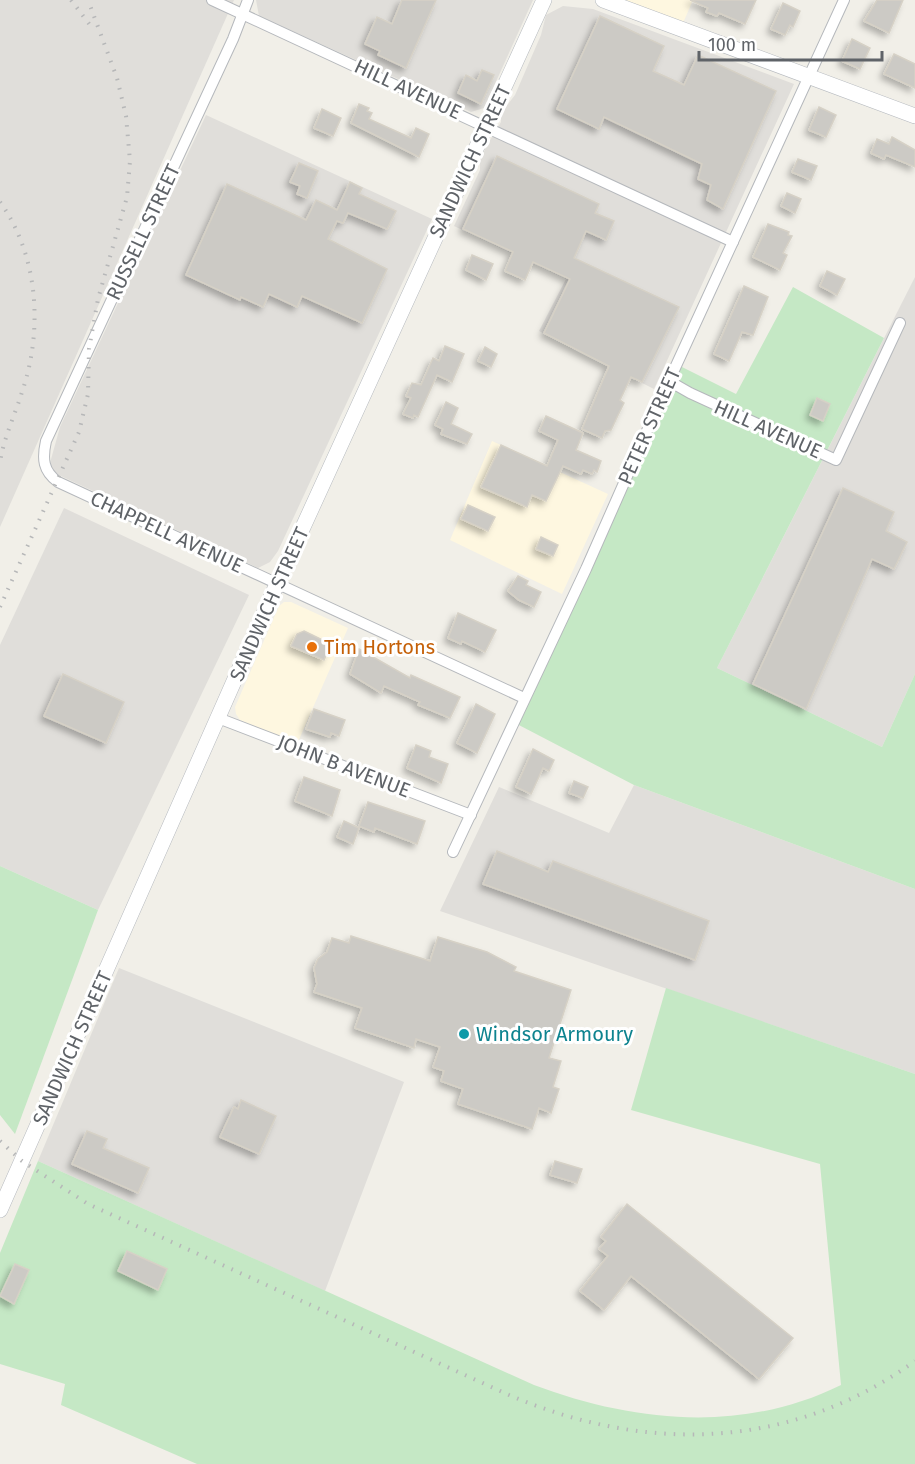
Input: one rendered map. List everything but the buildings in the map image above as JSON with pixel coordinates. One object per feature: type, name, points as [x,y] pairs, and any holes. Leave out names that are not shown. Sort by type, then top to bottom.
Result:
[{"type":"main road","name":"SANDWICH STREET","points":[[0,1210],[277,584],[544,0]]},
{"type":"main road","points":[[603,0],[915,116]]},
{"type":"street","name":"HILL AVENUE","points":[[212,0],[733,242]]},
{"type":"street","name":"RUSSELL STREET","points":[[45,465],[43,456],[46,441],[234,39],[248,0]]},
{"type":"street","name":"PETER STREET","points":[[453,852],[586,570],[669,381],[844,0]]},
{"type":"street","name":"HILL AVENUE","points":[[669,381],[690,393],[836,460],[900,323]]},
{"type":"street","name":"CHAPPELL AVENUE","points":[[45,465],[48,474],[58,482],[524,698]]},
{"type":"street","name":"JOHN B AVENUE","points":[[218,718],[471,815]]},
{"type":"shaded area","points":[[0,0],[234,0],[0,527]]},
{"type":"shaded area","points":[[256,0],[533,0],[484,108],[471,112],[259,16]]},
{"type":"shaded area","points":[[621,0],[693,0],[683,23]]},
{"type":"shaded area","points":[[563,6],[593,9],[794,84],[654,389],[539,331],[566,279],[454,226],[480,170],[480,161],[486,147],[501,122],[501,113],[515,95],[541,35],[546,15]]},
{"type":"shaded area","points":[[206,115],[432,219],[278,551],[270,562],[258,568],[48,470],[60,427]]},
{"type":"shaded area","points":[[915,277],[915,674],[882,747],[717,668]]},
{"type":"shaded area","points":[[492,441],[608,494],[562,594],[450,540]]},
{"type":"shaded area","points":[[64,508],[249,595],[98,910],[0,866],[0,645]]},
{"type":"shaded area","points":[[284,602],[291,602],[348,628],[297,744],[240,720],[235,707],[279,606]]},
{"type":"shaded area","points":[[634,785],[915,889],[915,1074],[440,911],[499,787],[609,833]]},
{"type":"shaded area","points":[[119,968],[404,1082],[325,1291],[38,1161]]},
{"type":"green space","points":[[793,287],[884,338],[717,668],[882,747],[915,674],[915,889],[634,785],[515,723],[680,366],[736,394]]},
{"type":"green space","points":[[0,866],[98,910],[15,1134],[0,1115]]},
{"type":"green space","points":[[666,988],[915,1074],[915,1464],[197,1464],[61,1405],[65,1384],[0,1364],[0,1253],[38,1161],[534,1385],[572,1398],[610,1408],[649,1414],[688,1417],[726,1416],[765,1411],[803,1401],[841,1385],[820,1164],[631,1110]]},
{"type":"railway","points":[[71,0],[93,29]]},
{"type":"railway","points":[[0,607],[79,432],[88,394],[89,349],[98,299],[127,197],[130,161],[126,116],[117,78],[88,0]]},
{"type":"railway","points":[[0,202],[23,246],[34,294],[35,319],[29,369],[0,462]]},
{"type":"railway","points":[[0,1141],[22,1161],[88,1204],[509,1395],[561,1414],[613,1427],[665,1434],[717,1434],[768,1426],[819,1412],[868,1390],[915,1361]]},
{"type":"place","name":"Tim Hortons","points":[[312,647]]},
{"type":"place","name":"Windsor Armoury","points":[[464,1034]]}]
